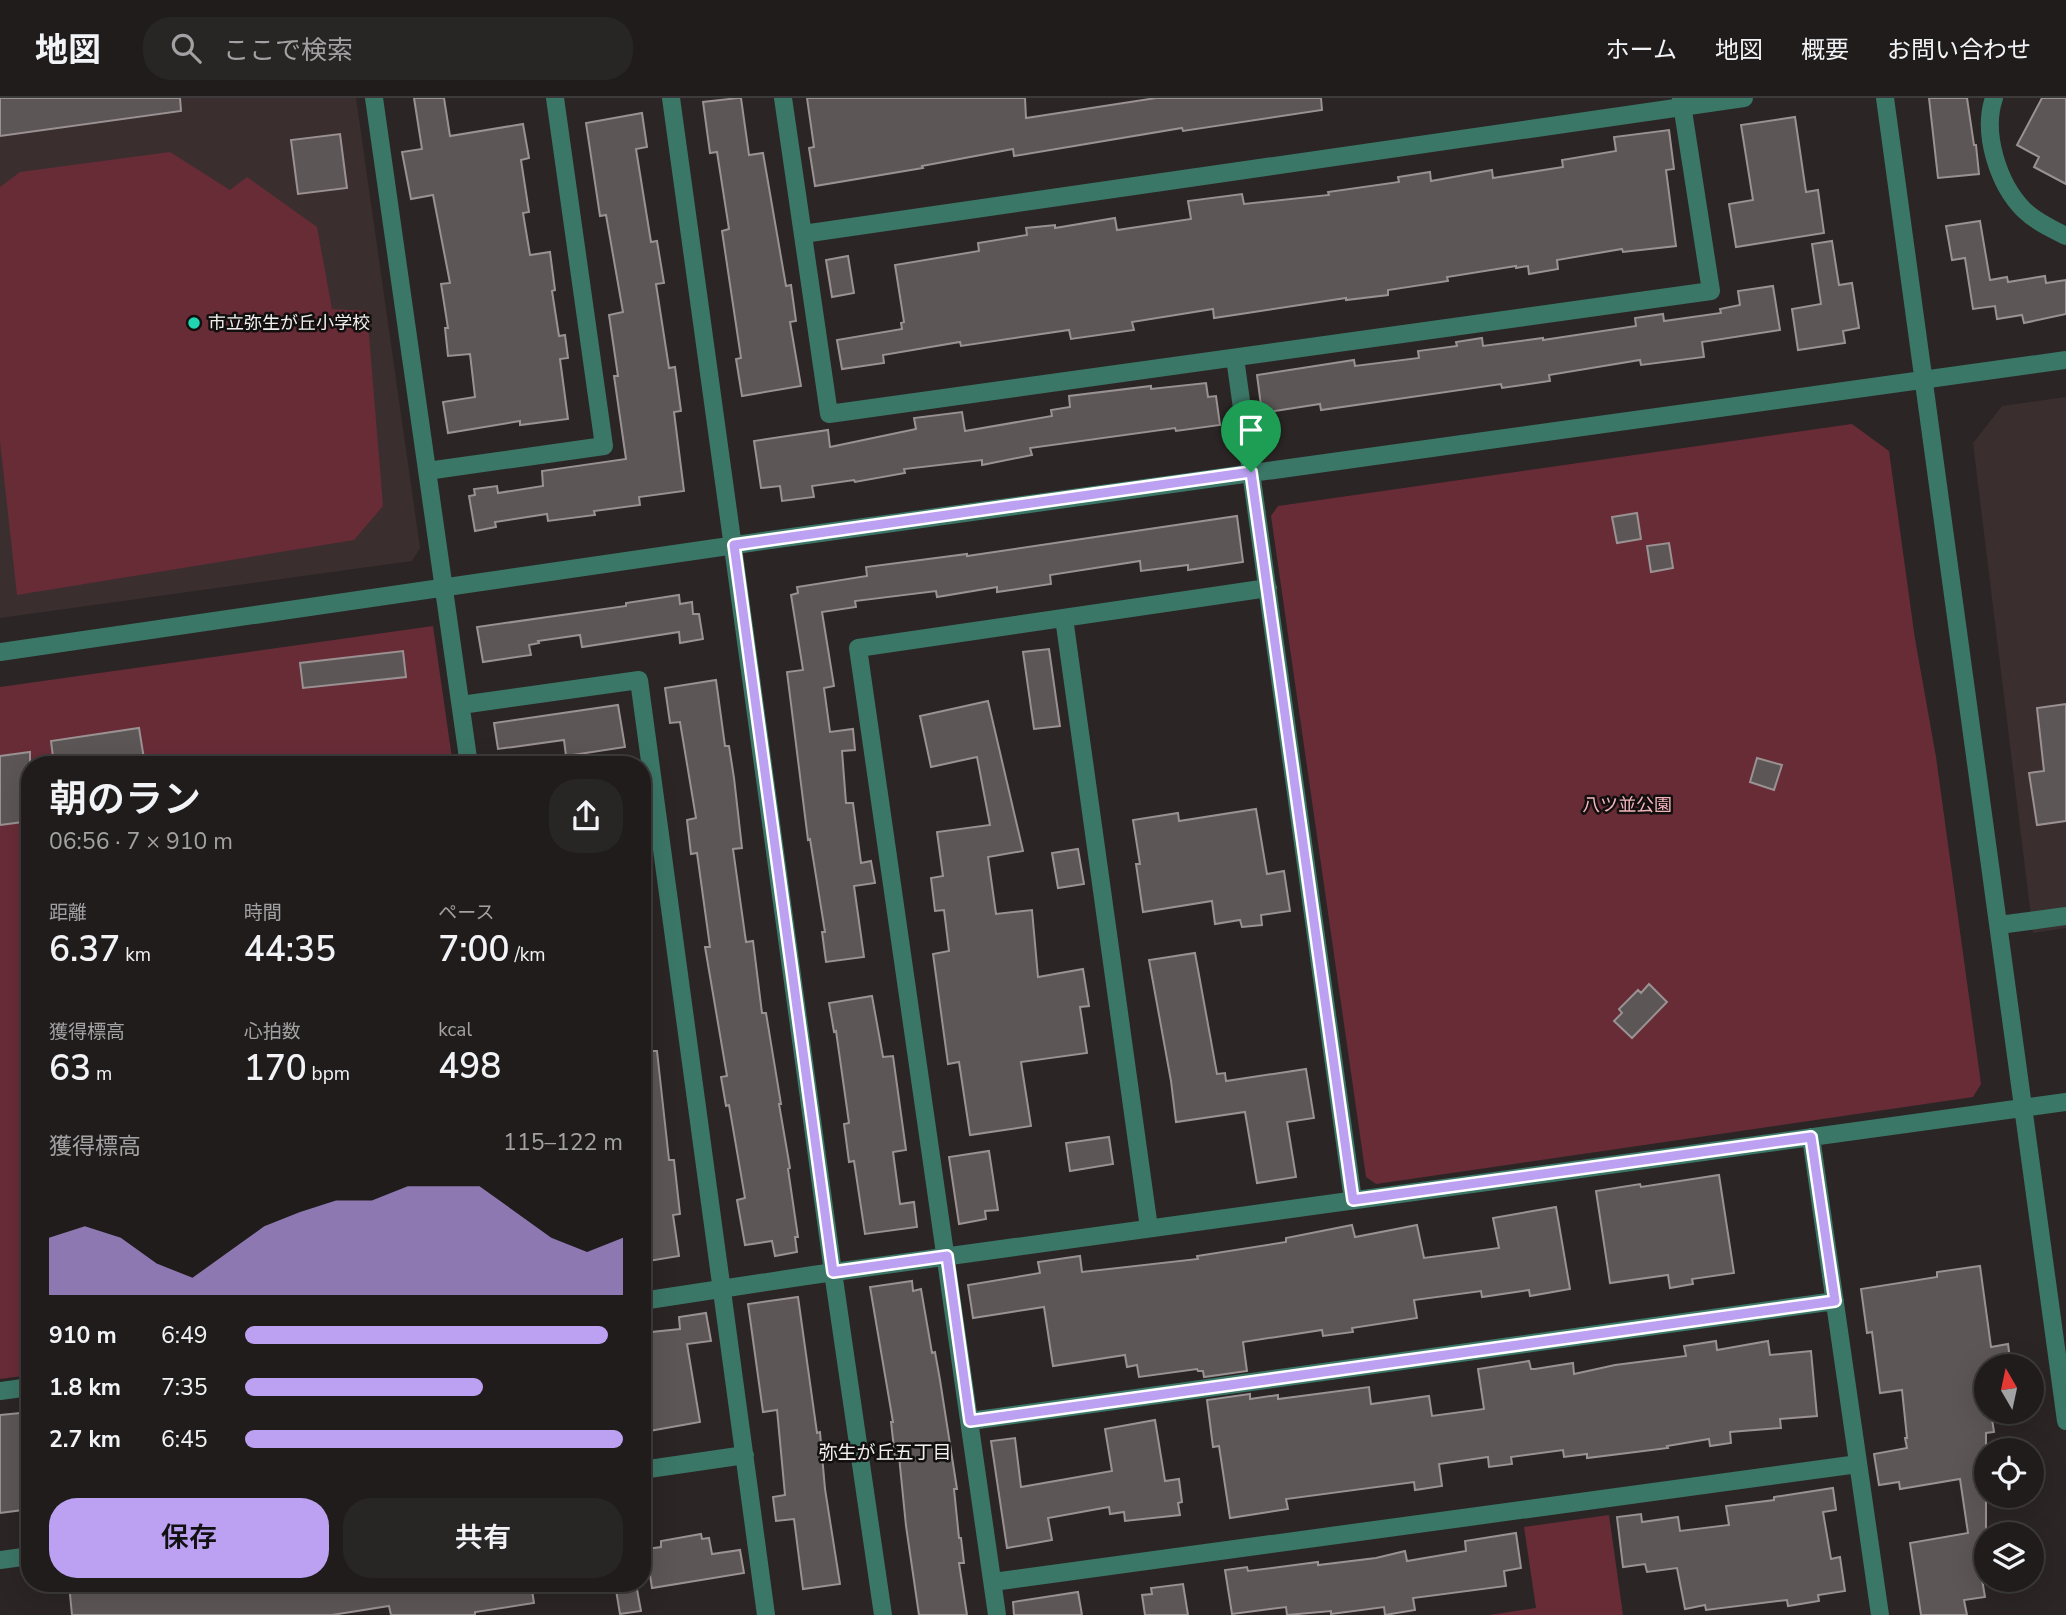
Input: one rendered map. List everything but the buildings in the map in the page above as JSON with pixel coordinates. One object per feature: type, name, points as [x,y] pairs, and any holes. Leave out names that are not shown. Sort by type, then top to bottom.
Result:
[{"type":"street","points":[[374,98],[468,756]]},
{"type":"street","points":[[427,471],[604,446],[555,98]]},
{"type":"street","points":[[671,98],[883,1615]]},
{"type":"street","points":[[783,98],[829,414],[1711,292],[1681,102]]},
{"type":"street","points":[[803,234],[1681,102],[1744,98]]},
{"type":"street","points":[[1885,98],[2066,1421]]},
{"type":"street","points":[[1994,98],[1989,128],[1993,152],[2010,193],[2025,211],[2066,236]]},
{"type":"street","points":[[1235,358],[1353,1200]]},
{"type":"street","points":[[0,652],[734,545],[2066,360]]},
{"type":"street","points":[[998,1615],[858,648],[1268,589]]},
{"type":"street","points":[[1064,618],[1149,1228]]},
{"type":"street","points":[[461,705],[639,680],[650,756]]},
{"type":"street","points":[[651,766],[724,1288],[766,1615]]},
{"type":"street","points":[[1999,925],[2066,916]]},
{"type":"street","points":[[651,1300],[947,1256],[2066,1102]]},
{"type":"street","points":[[1811,1137],[1880,1615]]},
{"type":"street","points":[[970,1421],[1835,1301]]},
{"type":"street","points":[[0,1391],[21,1388]]},
{"type":"street","points":[[651,1468],[745,1455]]},
{"type":"street","points":[[993,1582],[1858,1464]]},
{"type":"street","points":[[0,1560],[21,1557]]},
{"type":"shaded area","name":"市立弥生が丘小学校","points":[[0,98],[356,98],[420,548],[412,561],[0,618]]},
{"type":"shaded area","points":[[2066,397],[2066,928],[2033,933],[1973,443],[2002,406]]},
{"type":"green space","name":"市立弥生が丘小学校","points":[[170,152],[230,190],[247,177],[317,227],[332,309],[367,311],[383,506],[354,540],[17,595],[0,441],[0,187],[20,172]]},
{"type":"green space","name":"八ツ並公園","points":[[1852,424],[1889,451],[1915,639],[1936,757],[1981,1084],[1973,1097],[1376,1184],[1366,1177],[1271,516],[1278,506]]},
{"type":"green space","points":[[433,626],[452,756],[21,756],[21,1376],[0,1379],[0,687]]},
{"type":"green space","points":[[1609,1515],[1623,1615],[1489,1615],[1536,1608],[1524,1527]]},
{"type":"place","name":"市立弥生が丘小学校","points":[[194,323]]},
{"type":"district","name":"弥生が丘五丁目","points":[[885,1453]]},
{"type":"route","points":[[1251,472],[1353,1200],[1811,1137],[1835,1301],[970,1421],[947,1256],[833,1272],[734,545],[1251,472]]}]
